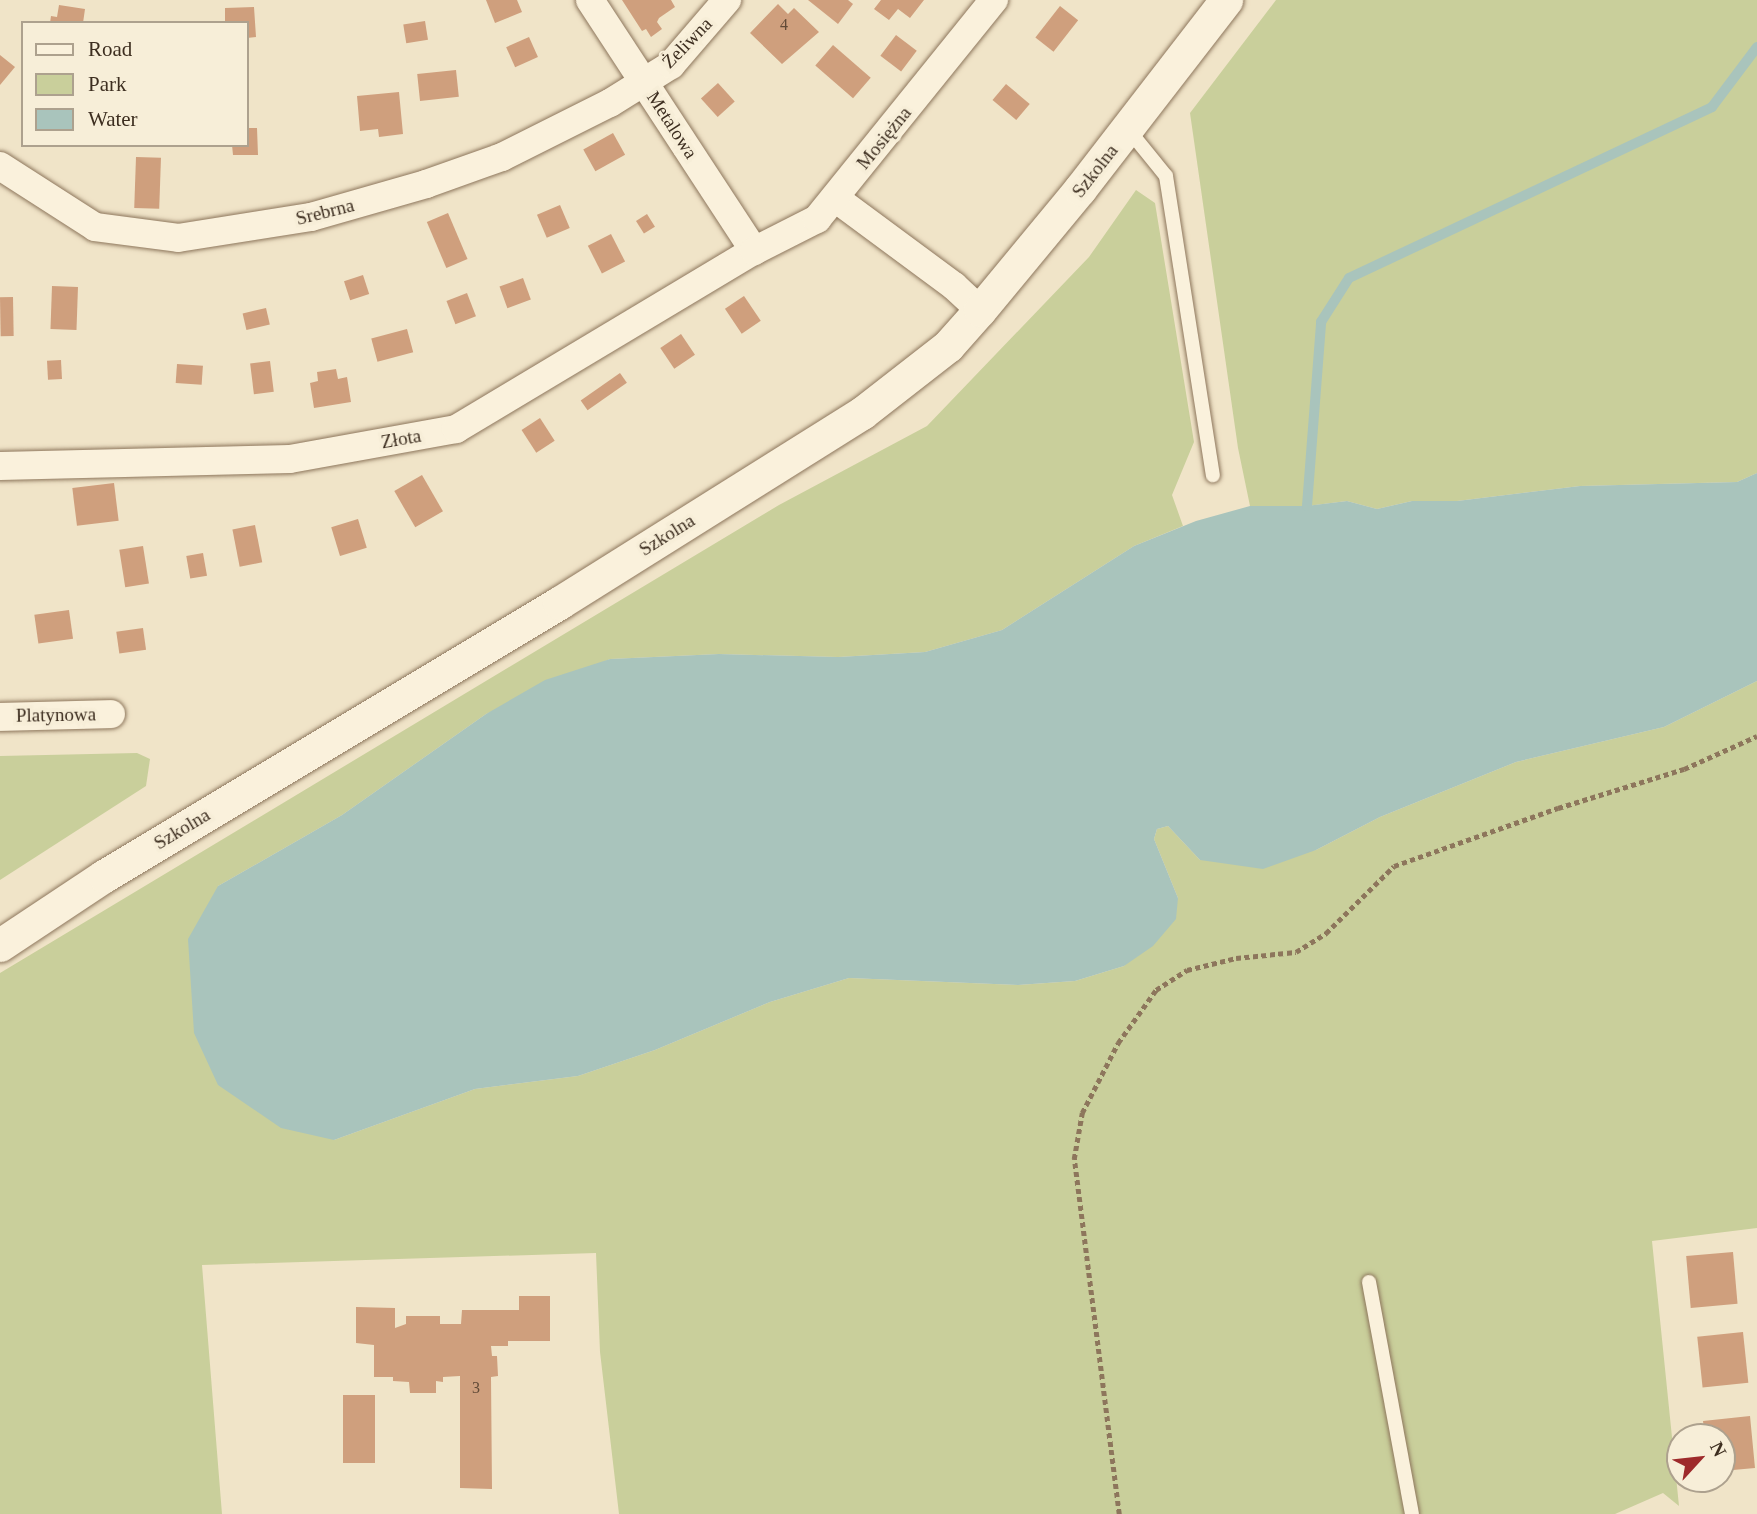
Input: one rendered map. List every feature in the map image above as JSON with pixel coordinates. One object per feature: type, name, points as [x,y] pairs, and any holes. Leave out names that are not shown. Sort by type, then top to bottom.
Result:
[{"type":"street","name":"Metalowa","points":[[590,0],[754,251]]},
{"type":"street","name":"Żeliwna","points":[[644,82],[671,65],[727,0]]},
{"type":"street","name":"Mosiężna","points":[[754,251],[817,219],[995,0]]},
{"type":"street","name":"Szkolna","points":[[0,945],[104,876],[559,603],[862,413],[948,346],[981,310],[1128,129],[1226,0]]},
{"type":"street","name":"Srebrna","points":[[0,166],[95,228],[178,238],[311,217],[426,184],[502,158],[610,103],[644,82]]},
{"type":"street","points":[[835,198],[954,286],[981,310]]},
{"type":"street","name":"Złota","points":[[0,466],[290,460],[456,429],[754,251]]},
{"type":"street","name":"Platynowa","points":[[0,717],[111,714]]},
{"type":"lane","points":[[1128,129],[1166,176],[1213,475]]},
{"type":"lane","points":[[1369,1282],[1412,1514]]},
{"type":"path","points":[[1119,1514],[1074,1159],[1082,1113],[1118,1043],[1156,990],[1187,970],[1236,958],[1296,952],[1326,933],[1394,866],[1558,808],[1685,769],[1757,736]]},
{"type":"green space","points":[[1276,0],[1757,0],[1757,473],[1737,482],[1580,486],[1457,501],[1412,501],[1377,509],[1347,501],[1307,506],[1250,506],[1238,448],[1190,113]]},
{"type":"green space","points":[[1136,190],[1155,203],[1194,442],[1172,495],[1183,526],[1134,546],[1002,630],[925,652],[838,657],[719,654],[610,659],[486,714],[342,815],[218,886],[334,1140],[475,1089],[578,1076],[655,1050],[770,1002],[849,978],[1018,985],[1075,981],[1124,966],[1178,898],[1154,839],[1157,829],[1168,826],[1200,860],[1316,850],[1380,817],[1516,762],[1664,727],[1757,681],[1757,1228],[1652,1241],[1671,1423],[1666,1423],[1666,1493],[1678,1493],[1679,1506],[1663,1493],[1615,1514],[619,1514],[600,1352],[596,1253],[202,1265],[222,1514],[0,1514],[0,973],[779,505],[927,426],[1089,257]]},
{"type":"green space","points":[[137,753],[150,759],[146,786],[0,880],[0,756]]},
{"type":"water","points":[[1757,473],[1757,681],[1664,727],[1516,762],[1380,817],[1316,850],[1263,869],[1200,860],[1168,826],[1157,829],[1154,839],[1178,898],[1176,919],[1153,946],[1124,966],[1075,981],[1018,985],[849,978],[770,1002],[655,1050],[578,1076],[475,1089],[334,1140],[281,1128],[218,1085],[194,1033],[188,939],[218,886],[342,815],[486,714],[545,680],[610,659],[719,654],[838,657],[925,652],[1002,630],[1134,546],[1196,521],[1250,506],[1306,506],[1347,501],[1377,509],[1412,501],[1457,501],[1580,486],[1737,482]]},
{"type":"building","points":[[486,0],[517,0],[522,12],[495,23]]},
{"type":"building","points":[[622,0],[671,0],[675,7],[659,18],[657,22],[662,29],[651,37],[646,29],[642,31]]},
{"type":"building","points":[[808,0],[848,0],[853,4],[838,24]]},
{"type":"building","points":[[881,0],[924,0],[910,18],[898,9],[889,20],[874,9]]},
{"type":"building","points":[[778,4],[788,14],[794,8],[819,32],[782,64],[750,33]]},
{"type":"building","points":[[59,5],[85,9],[83,21],[50,21],[51,16],[57,17]]},
{"type":"building","points":[[1060,6],[1078,20],[1053,52],[1035,38]]},
{"type":"building","points":[[254,7],[256,37],[248,38],[248,21],[225,21],[225,8]]},
{"type":"building","points":[[425,21],[428,40],[406,43],[403,24]]},
{"type":"building","points":[[896,35],[917,51],[901,71],[880,56]]},
{"type":"building","points":[[529,37],[538,57],[515,67],[506,47]]},
{"type":"building","points":[[833,45],[871,78],[853,98],[815,65]]},
{"type":"building","points":[[0,55],[15,67],[0,85]]},
{"type":"building","points":[[456,70],[459,97],[420,101],[417,74]]},
{"type":"building","points":[[718,83],[735,102],[718,117],[701,98]]},
{"type":"building","points":[[1006,84],[1030,104],[1016,120],[993,100]]},
{"type":"building","points":[[399,92],[403,134],[379,137],[378,129],[360,131],[357,96]]},
{"type":"building","points":[[248,128],[257,128],[258,155],[233,155],[232,147],[248,147]]},
{"type":"building","points":[[613,133],[625,155],[595,171],[583,149]]},
{"type":"building","points":[[136,157],[161,158],[159,209],[134,208]]},
{"type":"building","points":[[560,205],[570,228],[547,238],[537,215]]},
{"type":"building","points":[[448,213],[468,259],[446,268],[427,222]]},
{"type":"building","points":[[647,214],[655,227],[644,234],[636,221]]},
{"type":"building","points":[[611,234],[625,262],[602,273],[588,246]]},
{"type":"building","points":[[363,275],[369,294],[350,300],[344,281]]},
{"type":"building","points":[[523,278],[531,300],[507,308],[500,287]]},
{"type":"building","points":[[52,286],[78,287],[76,330],[50,329]]},
{"type":"building","points":[[467,293],[476,316],[455,324],[446,301]]},
{"type":"building","points":[[744,296],[761,321],[742,334],[725,309]]},
{"type":"building","points":[[0,297],[13,297],[14,336],[1,336]]},
{"type":"building","points":[[266,308],[270,325],[246,330],[243,313]]},
{"type":"building","points":[[407,329],[413,352],[377,362],[371,339]]},
{"type":"building","points":[[681,334],[695,355],[674,369],[660,348]]},
{"type":"building","points":[[61,360],[62,379],[48,380],[47,361]]},
{"type":"building","points":[[270,361],[274,392],[254,394],[250,363]]},
{"type":"building","points":[[177,364],[203,366],[202,385],[176,383]]},
{"type":"building","points":[[336,369],[338,379],[347,377],[351,402],[314,408],[310,383],[318,381],[317,372]]},
{"type":"building","points":[[620,373],[627,383],[588,410],[581,401]]},
{"type":"building","points":[[540,418],[555,441],[536,453],[522,430]]},
{"type":"building","points":[[422,475],[443,511],[415,527],[394,491]]},
{"type":"building","points":[[114,483],[119,521],[77,526],[72,488]]},
{"type":"building","points":[[358,519],[367,548],[340,556],[331,527]]},
{"type":"building","points":[[255,525],[262,562],[240,567],[232,529]]},
{"type":"building","points":[[143,546],[149,584],[125,587],[119,550]]},
{"type":"building","points":[[203,553],[207,576],[190,579],[186,556]]},
{"type":"building","points":[[69,610],[73,639],[38,644],[34,615]]},
{"type":"building","points":[[143,628],[146,650],[119,654],[116,632]]},
{"type":"building","points":[[1733,1252],[1738,1304],[1691,1308],[1686,1256]]},
{"type":"building","points":[[519,1296],[550,1296],[550,1341],[508,1341],[508,1346],[491,1346],[492,1356],[497,1356],[498,1376],[491,1377],[492,1489],[460,1488],[460,1376],[443,1377],[443,1382],[436,1381],[436,1393],[410,1393],[409,1382],[393,1381],[393,1377],[374,1377],[374,1345],[356,1343],[356,1307],[395,1308],[395,1328],[406,1324],[406,1316],[440,1316],[440,1324],[461,1324],[462,1310],[519,1310]]},
{"type":"building","points":[[1743,1332],[1748,1383],[1703,1388],[1697,1337]]},
{"type":"building","points":[[343,1395],[375,1395],[375,1463],[343,1463]]},
{"type":"building","points":[[1750,1416],[1755,1468],[1736,1470],[1736,1423],[1703,1421]]},
{"type":"waterway","points":[[1307,506],[1321,322],[1349,278],[1712,107],[1757,47]]}]
